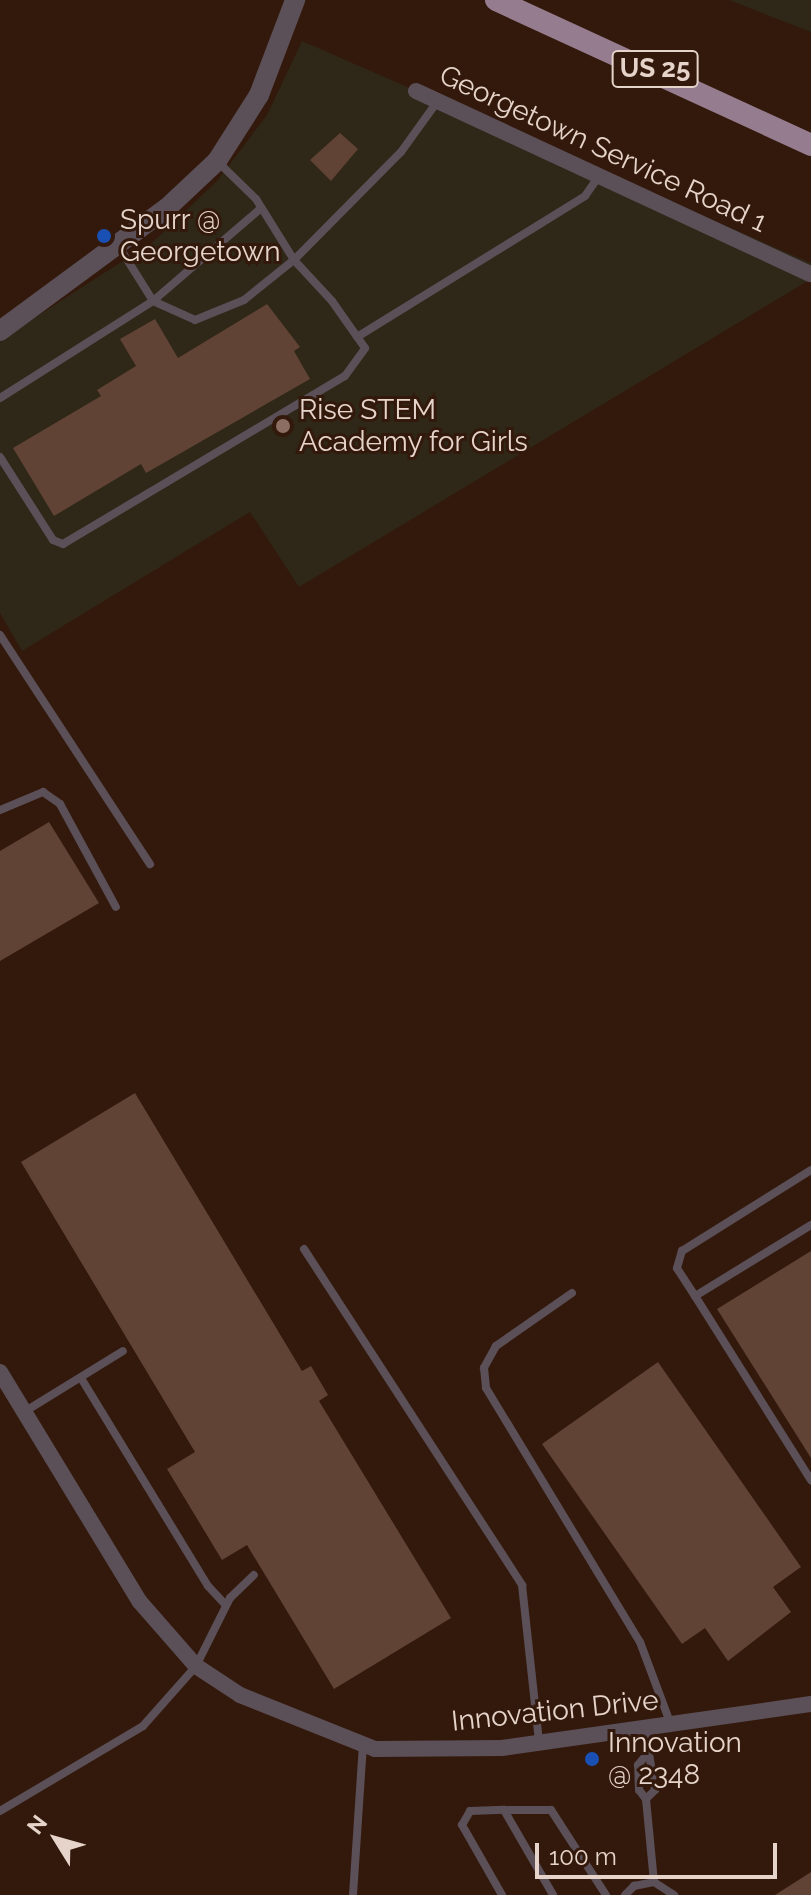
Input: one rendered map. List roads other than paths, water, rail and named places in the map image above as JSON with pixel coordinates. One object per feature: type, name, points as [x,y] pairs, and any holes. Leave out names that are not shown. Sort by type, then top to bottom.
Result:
[{"type":"main road","name":"US 25","points":[[496,0],[811,145]]},
{"type":"street","points":[[0,331],[117,245],[217,161],[259,95],[295,0]]},
{"type":"street","name":"Georgetown Service Road 1","points":[[416,91],[811,274]]},
{"type":"street","name":"Innovation Drive","points":[[0,1372],[140,1602],[196,1666],[240,1695],[363,1745],[438,1748],[539,1743],[811,1704]]},
{"type":"lane","points":[[117,245],[153,301],[195,320],[244,300],[294,260],[401,152],[438,101]]},
{"type":"lane","points":[[0,457],[53,540],[63,544],[345,376],[365,348],[294,260],[261,208],[217,161]]},
{"type":"lane","points":[[357,337],[585,196],[599,176]]},
{"type":"lane","points":[[0,398],[153,301],[261,208]]},
{"type":"lane","points":[[0,635],[150,864]]},
{"type":"lane","points":[[0,810],[43,792],[60,804],[116,907]]},
{"type":"lane","points":[[811,1170],[682,1251],[677,1268],[811,1480]]},
{"type":"lane","points":[[695,1296],[811,1225]]},
{"type":"lane","points":[[304,1249],[522,1585],[539,1743]]},
{"type":"lane","points":[[572,1293],[496,1346],[484,1368],[486,1388],[640,1642],[671,1726]]},
{"type":"lane","points":[[24,1412],[123,1351]]},
{"type":"lane","points":[[81,1378],[208,1586],[226,1605]]},
{"type":"lane","points":[[0,1811],[143,1726],[196,1666],[226,1605],[254,1575]]},
{"type":"lane","points":[[645,1730],[646,1755],[638,1765],[639,1790],[646,1799],[654,1882]]},
{"type":"lane","points":[[353,1895],[363,1745]]},
{"type":"lane","points":[[646,1755],[655,1764],[655,1790],[646,1799]]},
{"type":"lane","points":[[504,1810],[553,1895]]},
{"type":"lane","points":[[502,1895],[462,1825],[470,1811],[551,1810],[606,1895]]},
{"type":"lane","points":[[625,1895],[634,1886],[654,1882],[674,1895]]},
{"type":"place","name":"Spurr @ Georgetown","points":[[104,236]]},
{"type":"place","name":"Rise STEM Academy for Girls","points":[[283,426]]},
{"type":"place","name":"Innovation @ 2348","points":[[592,1759]]}]
